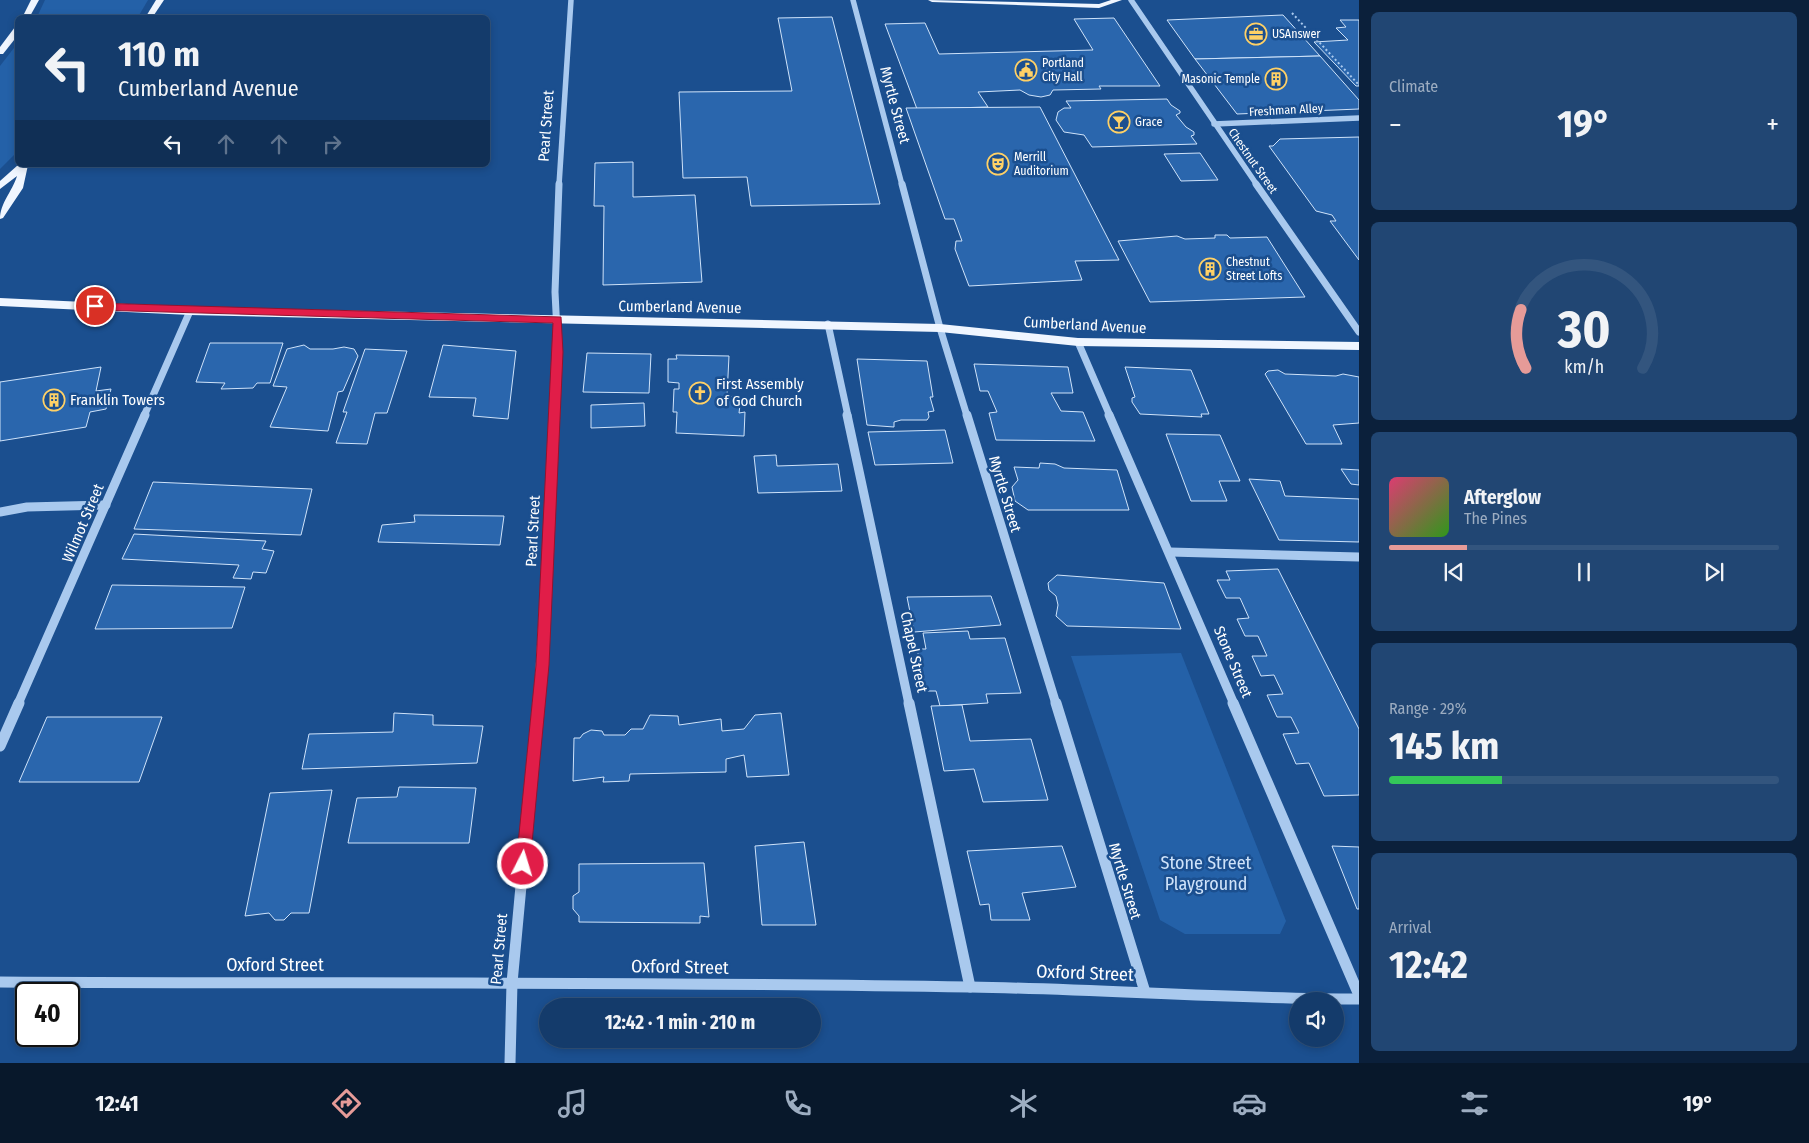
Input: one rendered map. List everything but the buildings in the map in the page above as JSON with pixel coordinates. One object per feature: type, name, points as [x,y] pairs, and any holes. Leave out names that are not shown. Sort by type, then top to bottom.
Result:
[{"type":"main road","points":[[26,15],[34,0]]},
{"type":"main road","points":[[150,15],[160,0]]},
{"type":"main road","points":[[932,0],[1099,6],[1118,0]]},
{"type":"main road","points":[[0,52],[15,33]]},
{"type":"main road","points":[[0,186],[22,167]]},
{"type":"main road","points":[[0,216],[18,188],[23,167]]},
{"type":"main road","name":"Cumberland Avenue","points":[[0,302],[190,310],[940,328],[1078,342],[1359,346]]},
{"type":"street","name":"Pearl Street","points":[[510,1063],[512,983],[542,665],[558,352],[558,320],[555,292],[560,155],[571,0]]},
{"type":"street","name":"Myrtle Street","points":[[853,0],[940,328],[1145,992]]},
{"type":"street","name":"Chestnut Street","points":[[1131,0],[1214,124],[1359,332]]},
{"type":"street","name":"Freshman Alley","points":[[1214,124],[1359,118]]},
{"type":"street","name":"Wilmot Street","points":[[0,746],[190,310]]},
{"type":"street","name":"Chapel Street","points":[[828,324],[970,987]]},
{"type":"street","name":"Stone Street","points":[[1078,342],[1359,995]]},
{"type":"street","points":[[0,512],[27,507],[106,505]]},
{"type":"street","points":[[1170,552],[1359,557]]},
{"type":"street","name":"Oxford Street","points":[[0,982],[512,983],[970,987],[1145,992],[1281,1000],[1359,999]]},
{"type":"path","points":[[1292,13],[1359,85]]},
{"type":"green space","points":[[45,0],[148,0],[139,15],[38,15]]},
{"type":"green space","points":[[15,47],[15,154],[0,169],[0,66]]},
{"type":"green space","name":"Stone Street Playground","points":[[1181,653],[1286,921],[1280,934],[1185,934],[1160,920],[1071,656]]},
{"type":"place","name":"USAnswer","points":[[1256,34]]},
{"type":"place","name":"Portland City Hall","points":[[1026,70]]},
{"type":"place","name":"Masonic Temple","points":[[1276,79]]},
{"type":"place","name":"Grace","points":[[1119,122]]},
{"type":"place","name":"Merrill Auditorium","points":[[998,164]]},
{"type":"place","name":"Chestnut Street Lofts","points":[[1210,269]]},
{"type":"place","name":"First Assembly of God Church","points":[[700,393]]},
{"type":"place","name":"Franklin Towers","points":[[54,400]]},
{"type":"route","points":[[95,306],[558,320],[542,665],[523,864]]}]
